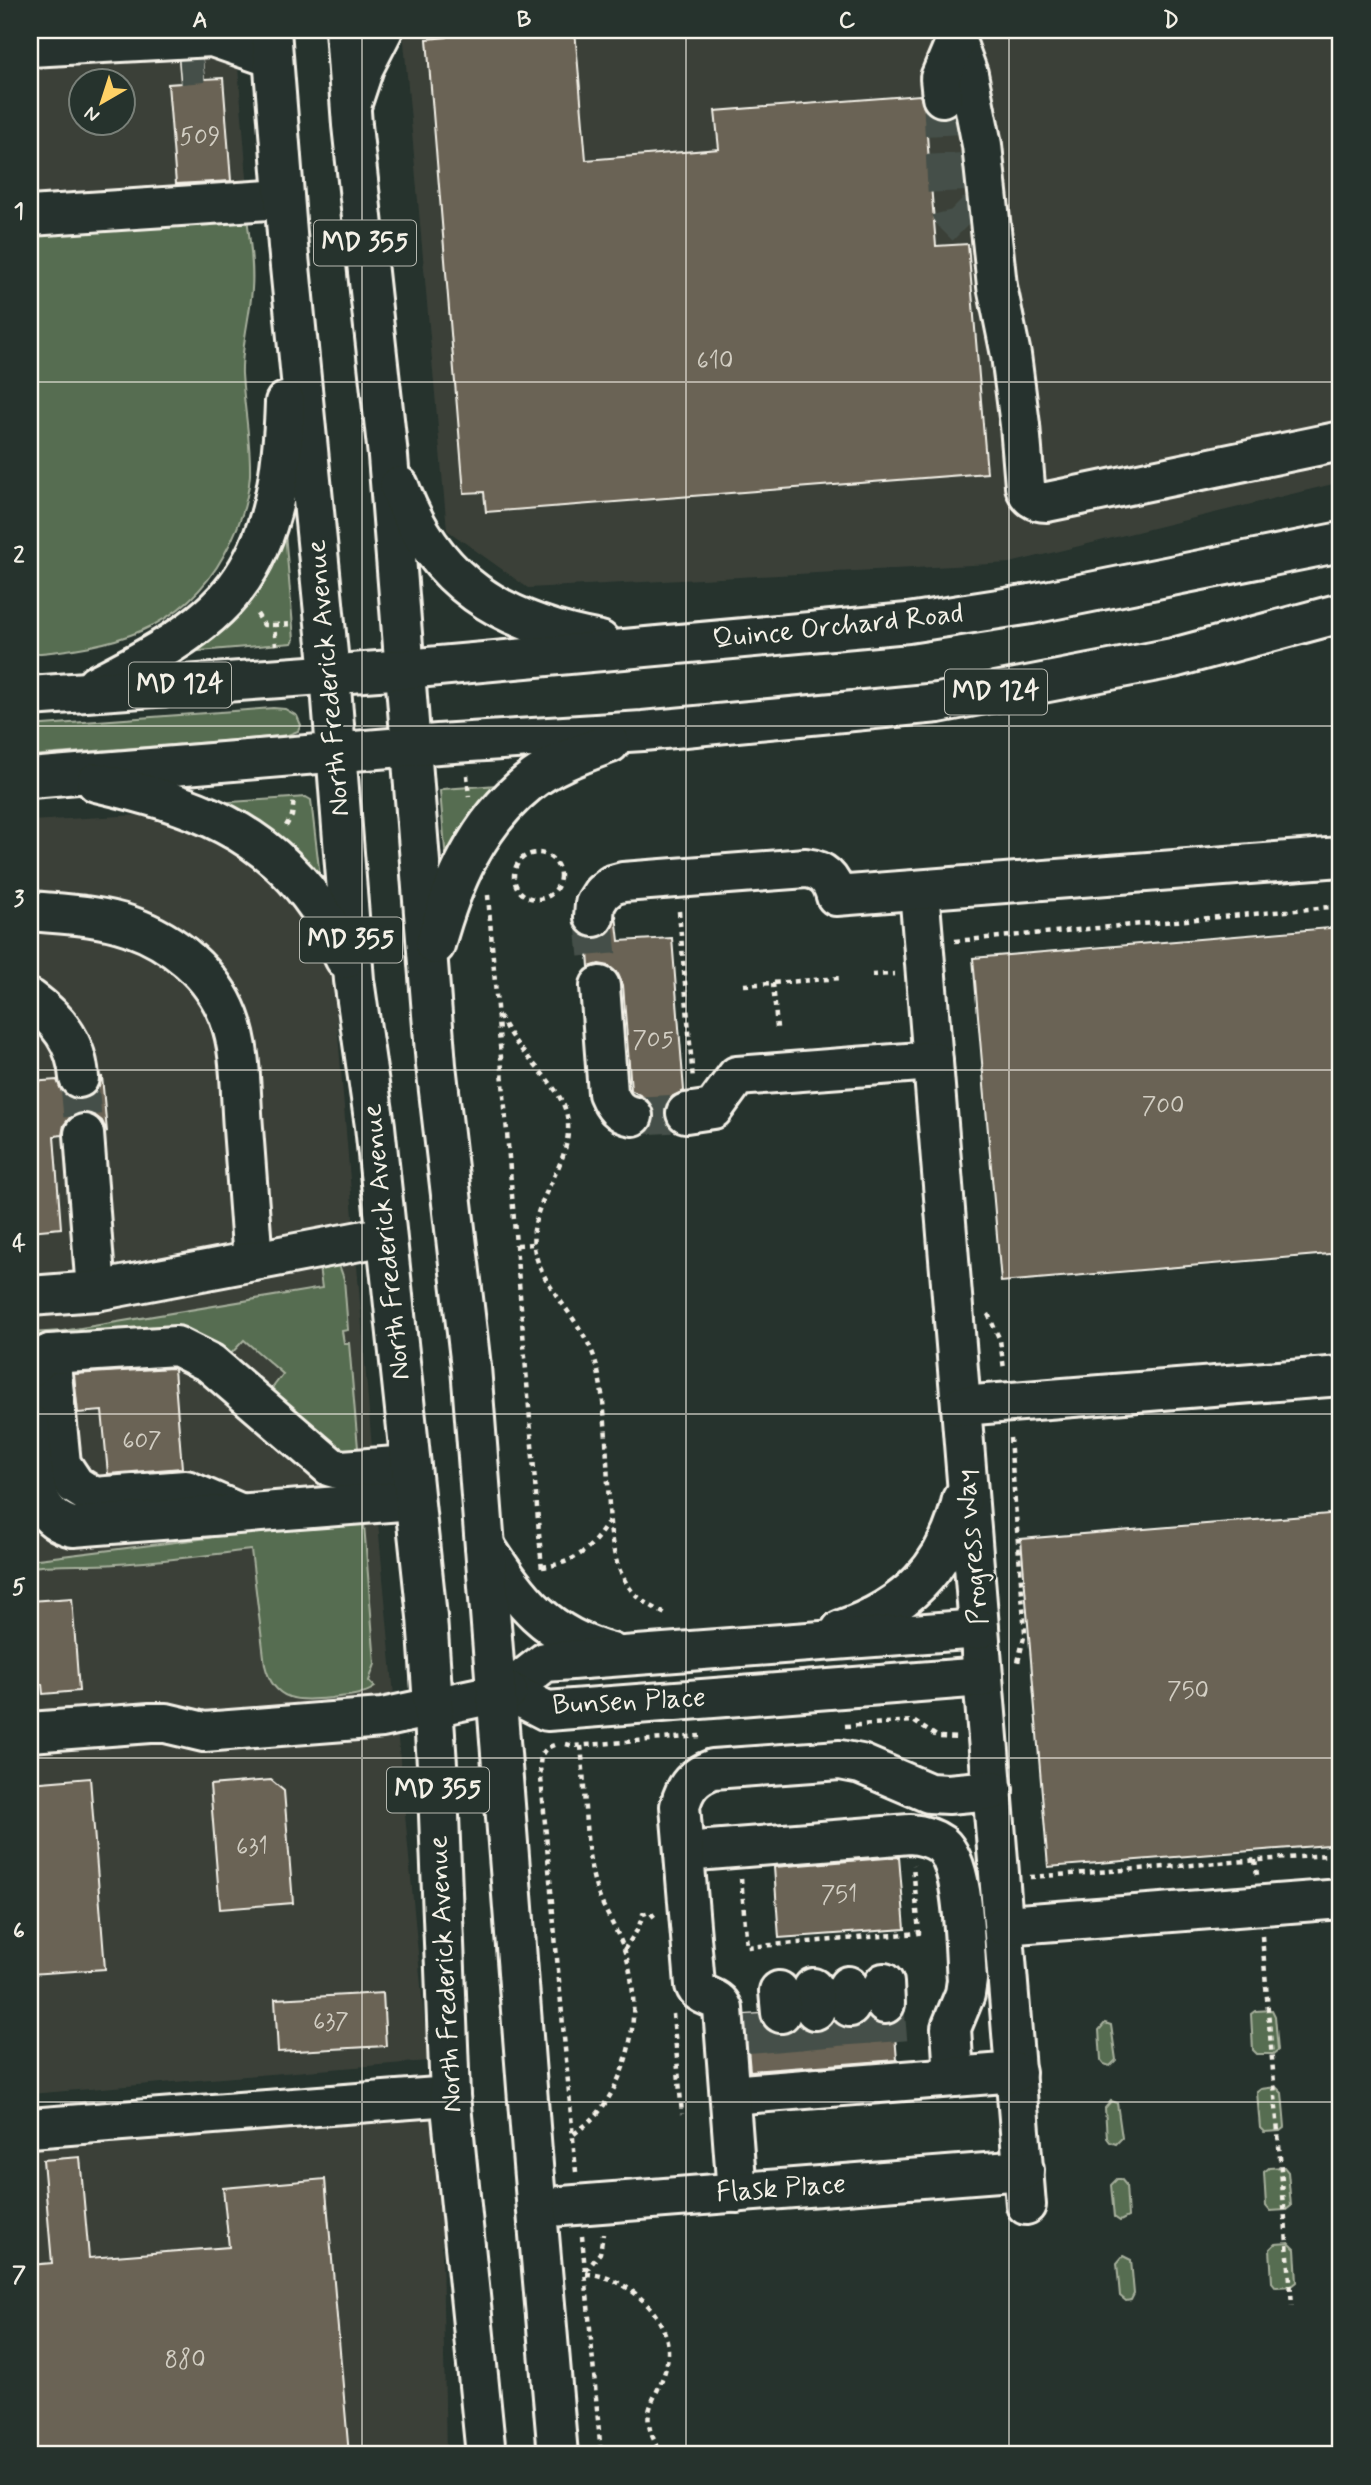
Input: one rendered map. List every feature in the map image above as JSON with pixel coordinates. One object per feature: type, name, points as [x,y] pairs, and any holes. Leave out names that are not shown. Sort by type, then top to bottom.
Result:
[{"type":"main road","name":"MD 355","points":[[345,30],[388,456],[436,1065],[471,1367],[485,1546],[502,1691],[537,2208],[558,2455]]},
{"type":"main road","points":[[351,106],[364,67],[383,30]]},
{"type":"main road","points":[[942,97],[940,78],[954,35]]},
{"type":"main road","points":[[954,35],[968,74],[982,145],[979,233],[997,286],[1011,355],[1025,486],[1030,496],[1036,501],[1046,502],[1341,441]]},
{"type":"main road","points":[[41,46],[212,37],[272,44]]},
{"type":"main road","points":[[41,46],[142,67],[191,64],[272,44]]},
{"type":"main road","name":"North Frederick Avenue","points":[[272,44],[288,246],[330,674],[354,980],[375,1126],[427,1617],[438,1764],[450,2096],[485,2455]]},
{"type":"main road","points":[[30,216],[284,199]]},
{"type":"main road","points":[[82,692],[127,669],[202,621],[236,588],[256,554],[274,500],[281,455],[288,345],[288,246]]},
{"type":"main road","points":[[388,456],[406,506],[424,540],[450,572],[477,594],[507,613],[561,634],[637,649]]},
{"type":"main road","name":"Quince Orchard Road","points":[[330,674],[908,623],[1031,604],[1341,541]]},
{"type":"main road","name":"MD 124","points":[[47,776],[412,746],[643,731],[938,703],[1173,658],[1341,612]]},
{"type":"main road","name":"MD 124","points":[[30,696],[330,674]]},
{"type":"main road","points":[[430,964],[443,916],[469,854],[498,810],[529,781],[566,760],[643,731]]},
{"type":"main road","points":[[47,776],[130,790],[197,811],[227,824],[268,850],[287,867],[326,918],[354,980]]},
{"type":"main road","points":[[594,917],[596,904],[602,893],[612,885],[677,878],[816,869],[833,885],[836,896],[1341,857]]},
{"type":"main road","name":"Progress Way","points":[[919,890],[979,1629],[1000,1673],[993,1790],[1025,2187]]},
{"type":"main road","points":[[30,911],[92,917],[128,925],[159,938],[187,958],[212,985],[229,1018],[237,1054],[253,1261]]},
{"type":"main road","points":[[600,986],[608,1093],[619,1110],[633,1116]]},
{"type":"main road","points":[[30,999],[61,1026],[72,1044],[78,1062],[79,1078]]},
{"type":"main road","points":[[691,1112],[709,1111],[716,1106],[737,1076],[933,1061]]},
{"type":"main road","points":[[84,1134],[96,1291]]},
{"type":"main road","points":[[30,1297],[96,1291],[386,1236]]},
{"type":"main road","points":[[242,1514],[186,1490],[94,1497],[75,1485],[61,1464],[40,1361],[176,1346],[213,1365],[331,1467],[412,1483]]},
{"type":"main road","points":[[961,1406],[1341,1376]]},
{"type":"main road","points":[[30,1423],[38,1498],[47,1513],[58,1522],[80,1527],[242,1514],[412,1483]]},
{"type":"main road","points":[[802,1643],[876,1617],[899,1603],[918,1585],[949,1543],[959,1516],[967,1476]]},
{"type":"main road","points":[[485,1546],[514,1591],[544,1620],[562,1634],[587,1647],[624,1656]]},
{"type":"main road","name":"Bunsen Place","points":[[502,1691],[545,1662],[979,1629]]},
{"type":"main road","name":"Bunsen Place","points":[[502,1691],[547,1711],[1000,1673]]},
{"type":"main road","points":[[30,1732],[150,1723],[211,1731],[382,1718],[502,1691]]},
{"type":"main road","points":[[993,1790],[929,1793],[861,1764],[840,1760],[713,1769],[690,1782],[683,1793],[680,1806],[695,1984],[700,1993],[713,1998],[813,2079],[954,2077],[1016,2072]]},
{"type":"main road","points":[[684,1852],[910,1834],[927,1836],[941,1845],[953,1859],[958,1876],[967,1980],[965,1994],[951,2028],[954,2077]]},
{"type":"main road","points":[[1004,1926],[1341,1899]]},
{"type":"main road","points":[[737,2193],[813,2079]]},
{"type":"main road","points":[[30,2128],[450,2096]]},
{"type":"main road","name":"Flask Place","points":[[537,2208],[737,2193],[1025,2187]]},
{"type":"path","points":[[251,606],[264,625],[294,624]]},
{"type":"path","points":[[274,625],[276,646]]},
{"type":"path","points":[[282,832],[292,816],[294,799]]},
{"type":"path","points":[[538,853],[552,858],[557,864],[560,879],[553,893],[539,900],[531,899],[519,891],[513,877],[514,869],[523,857],[538,853]]},
{"type":"path","points":[[677,878],[691,1112]]},
{"type":"path","points":[[487,890],[543,1579]]},
{"type":"path","points":[[951,941],[1341,906]]},
{"type":"path","points":[[872,975],[900,973]]},
{"type":"path","points":[[744,985],[841,978]]},
{"type":"path","points":[[773,983],[777,1028]]},
{"type":"path","points":[[685,990],[692,989]]},
{"type":"path","points":[[498,1013],[508,1032],[560,1098],[567,1115],[567,1146],[542,1200],[535,1226],[534,1244],[540,1266],[583,1332],[595,1360],[601,1388],[609,1521],[615,1556],[622,1575],[633,1592],[667,1615]]},
{"type":"path","points":[[517,1245],[534,1244]]},
{"type":"path","points":[[985,1306],[1000,1340],[1004,1374]]},
{"type":"path","points":[[1000,1673],[1023,1650],[1025,1633],[1010,1438]]},
{"type":"path","points":[[542,1567],[560,1565],[577,1558],[609,1521]]},
{"type":"path","points":[[573,2135],[595,2116],[617,2084],[632,2035],[633,1991],[624,1950],[596,1889],[586,1820],[580,1745]]},
{"type":"path","points":[[548,1747],[540,1758],[540,1767],[601,2455]]},
{"type":"path","points":[[739,1847],[747,1947],[919,1933],[910,1834]]},
{"type":"path","points":[[1029,1877],[1341,1854]]},
{"type":"path","points":[[1255,1860],[1293,2305]]},
{"type":"path","points":[[1028,1863],[1030,1887]]},
{"type":"path","points":[[624,1950],[638,1929],[643,1914],[650,1912],[657,1922]]},
{"type":"path","points":[[673,2007],[682,2114]]},
{"type":"path","points":[[586,2274],[610,2277],[627,2287],[642,2300],[666,2333],[668,2354],[648,2412],[648,2427],[663,2455]]},
{"type":"shaded area","points":[[30,30],[235,30],[250,215],[30,228]]},
{"type":"shaded area","points":[[403,30],[1341,30],[1341,482],[1010,563],[528,588],[447,530]]},
{"type":"shaded area","points":[[140,815],[176,819],[214,831],[284,882],[332,961],[380,1546],[428,2061],[30,2094],[30,821]]},
{"type":"shaded area","points":[[433,2104],[441,2205],[446,2455],[30,2455],[30,2135]]},
{"type":"green space","points":[[246,209],[252,279],[242,374],[250,475],[245,506],[234,536],[207,581],[187,602],[165,618],[141,631],[115,640],[30,654],[30,223]]},
{"type":"green space","points":[[285,532],[294,639],[292,643],[187,652]]},
{"type":"green space","points":[[285,709],[297,716],[301,725],[298,731],[288,735],[249,739],[30,756],[30,726]]},
{"type":"green space","points":[[499,785],[446,861],[440,791]]},
{"type":"green space","points":[[306,797],[311,800],[321,885],[215,803]]},
{"type":"green space","points":[[338,1262],[344,1279],[348,1330],[342,1331],[344,1343],[349,1343],[358,1448],[355,1459],[351,1460],[270,1391],[283,1374],[244,1340],[228,1357],[30,1347],[30,1333],[63,1331],[322,1288],[319,1267]]},
{"type":"green space","points":[[358,1509],[364,1524],[375,1664],[369,1681],[375,1687],[354,1695],[298,1699],[281,1693],[274,1687],[265,1665],[251,1550],[133,1563],[30,1567],[30,1560],[208,1538]]},
{"type":"green space","points":[[1272,2010],[1278,2050],[1273,2054],[1257,2054],[1253,2050],[1251,2014],[1255,2011]]},
{"type":"green space","points":[[1105,2023],[1111,2025],[1116,2060],[1110,2066],[1101,2060],[1099,2030]]},
{"type":"green space","points":[[1276,2087],[1282,2093],[1285,2127],[1280,2131],[1264,2132],[1260,2128],[1257,2092]]},
{"type":"green space","points":[[1111,2101],[1117,2103],[1122,2138],[1116,2144],[1107,2138],[1105,2108]]},
{"type":"green space","points":[[1284,2167],[1288,2172],[1291,2206],[1286,2210],[1270,2211],[1266,2206],[1264,2172],[1269,2168]]},
{"type":"green space","points":[[1121,2179],[1126,2185],[1128,2217],[1120,2221],[1114,2217],[1111,2185]]},
{"type":"green space","points":[[1289,2243],[1295,2249],[1297,2282],[1292,2286],[1276,2287],[1272,2282],[1270,2249],[1275,2244]]},
{"type":"green space","points":[[1123,2256],[1131,2260],[1134,2294],[1131,2300],[1126,2301],[1120,2296],[1117,2263]]},
{"type":"building","points":[[446,30],[575,30],[586,160],[719,149],[715,111],[920,95],[925,111],[936,246],[968,244],[987,473],[486,512],[484,492],[464,493],[427,39],[447,37]]},
{"type":"building","points":[[202,59],[204,79],[223,78],[231,181],[176,184],[168,84],[181,83],[179,61]]},
{"type":"building","points":[[616,915],[619,941],[672,938],[684,1091],[673,1096],[665,1106],[665,1117],[673,1129],[649,1131],[654,1120],[654,1109],[647,1099],[631,1090],[623,985],[618,974],[609,966],[599,964],[589,967],[587,937],[593,939],[604,936],[612,929]]},
{"type":"building","points":[[1341,927],[1341,1253],[1001,1282],[973,958]]},
{"type":"building","points":[[102,1076],[107,1132],[102,1121],[83,1112],[71,1116],[64,1125],[62,1135],[54,1136],[61,1228],[30,1231],[30,1082],[57,1080],[62,1092],[70,1098],[81,1100],[93,1095]]},
{"type":"building","points":[[172,1368],[182,1468],[108,1474],[102,1411],[78,1413],[74,1374]]},
{"type":"building","points":[[1341,1513],[1341,1844],[1048,1867],[1021,1539]]},
{"type":"building","points":[[72,1598],[79,1691],[43,1694],[42,1684],[30,1684],[30,1601]]},
{"type":"building","points":[[90,1778],[105,1969],[30,1974],[30,1783]]},
{"type":"building","points":[[271,1780],[284,1791],[293,1903],[220,1909],[210,1785]]},
{"type":"building","points":[[899,1857],[905,1929],[779,1938],[774,1867]]},
{"type":"building","points":[[383,1993],[386,2046],[278,2052],[275,1999]]},
{"type":"building","points":[[759,2014],[764,2026],[772,2033],[782,2035],[793,2031],[799,2024],[806,2030],[816,2032],[827,2028],[834,2021],[851,2029],[862,2025],[869,2018],[876,2024],[885,2026],[894,2023],[897,2060],[750,2071],[745,2015]]},
{"type":"building","points":[[80,2157],[89,2258],[229,2247],[223,2188],[325,2179],[349,2455],[30,2455],[30,2265],[52,2263],[43,2160]]},
{"type":"tunnel","points":[[180,65],[203,63]]},
{"type":"tunnel","points":[[942,97],[947,199],[950,211],[966,227]]},
{"type":"tunnel","points":[[594,917],[600,986]]},
{"type":"tunnel","points":[[79,1078],[84,1134]]},
{"type":"tunnel","points":[[633,1116],[686,1113]]},
{"type":"tunnel","points":[[885,2004],[890,2061]]},
{"type":"tunnel","points":[[850,2007],[854,2064]]},
{"type":"tunnel","points":[[815,2010],[820,2067]]},
{"type":"tunnel","points":[[781,2013],[786,2070]]},
{"type":"tunnel","points":[[747,2015],[751,2072]]}]
